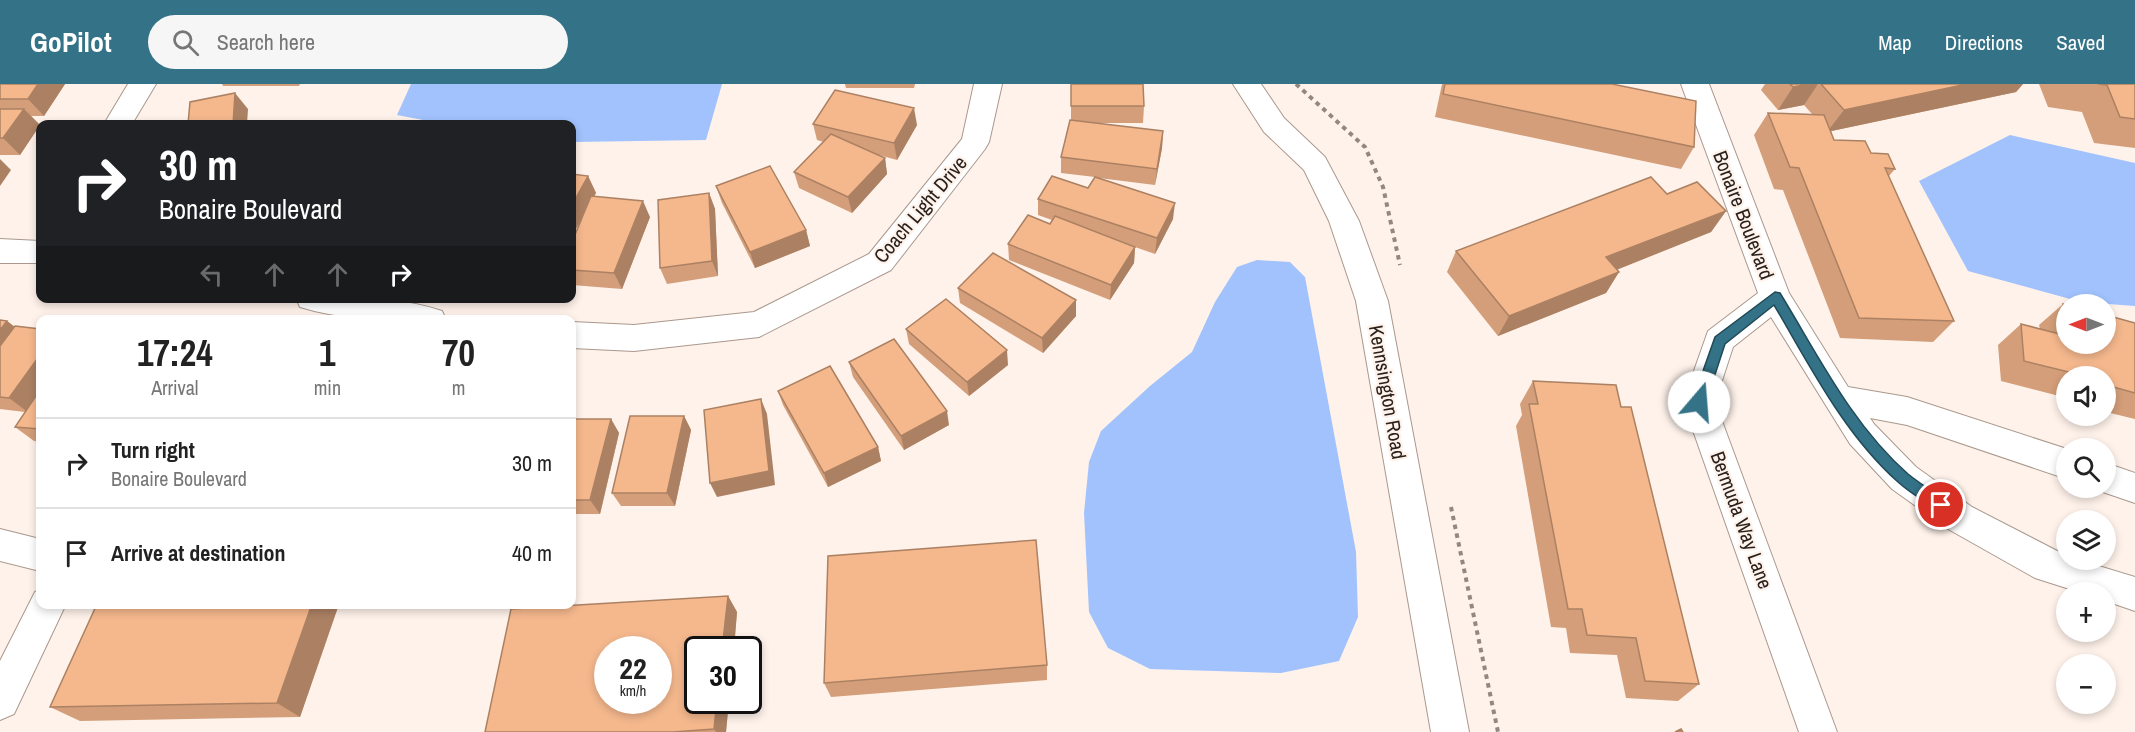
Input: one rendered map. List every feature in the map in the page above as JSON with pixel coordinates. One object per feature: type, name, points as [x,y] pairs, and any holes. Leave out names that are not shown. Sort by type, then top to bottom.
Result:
[{"type":"street","points":[[120,120],[142,84]]},
{"type":"street","name":"Coach Light Drive","points":[[576,335],[633,338],[759,324],[880,262],[975,142],[988,84]]},
{"type":"street","name":"Kennsington Road","points":[[1248,84],[1274,125],[1315,164],[1344,221],[1372,301],[1450,732]]},
{"type":"street","name":"Bonaire Boulevard","points":[[1695,84],[1775,297],[1862,435],[1904,478],[1960,518],[2048,566],[2135,594]]},
{"type":"street","points":[[0,251],[36,252]]},
{"type":"street","name":"Bermuda Way Lane","points":[[1775,297],[1719,340],[1699,402],[1818,732]]},
{"type":"street","points":[[338,303],[404,315]]},
{"type":"street","points":[[1838,399],[1907,411],[2056,460]]},
{"type":"street","points":[[2116,481],[2135,488]]},
{"type":"street","points":[[0,545],[36,554]]},
{"type":"street","points":[[0,701],[46,609]]},
{"type":"water","points":[[411,84],[722,84],[706,140],[576,142],[576,120],[423,120],[397,115]]},
{"type":"water","points":[[2010,135],[2135,163],[2135,306],[2116,305],[2116,294],[2056,295],[1968,271],[1919,181]]},
{"type":"water","points":[[1257,260],[1290,262],[1305,277],[1356,552],[1358,617],[1339,661],[1281,673],[1150,669],[1108,648],[1089,612],[1084,513],[1089,462],[1101,431],[1150,386],[1192,352],[1215,302],[1237,267]]},
{"type":"building","points":[[0,84],[38,84],[28,99],[0,99]]},
{"type":"building","points":[[1071,84],[1143,84],[1144,106],[1071,106]]},
{"type":"building","points":[[1445,84],[1612,84],[1696,101],[1694,147],[1443,94]]},
{"type":"building","points":[[1790,84],[1809,84],[1793,87]]},
{"type":"building","points":[[1821,84],[1967,84],[1844,110]]},
{"type":"building","points":[[2098,84],[2135,84],[2135,119],[2120,117],[2107,85]]},
{"type":"building","points":[[835,90],[914,108],[894,143],[813,124]]},
{"type":"building","points":[[235,93],[233,120],[188,120],[190,102]]},
{"type":"building","points":[[0,109],[24,109],[3,138],[0,138]]},
{"type":"building","points":[[1768,113],[1824,115],[1834,140],[1865,141],[1871,153],[1888,154],[1895,169],[1885,168],[1954,321],[1859,318],[1799,168],[1790,167]]},
{"type":"building","points":[[1070,120],[1163,131],[1157,169],[1061,157]]},
{"type":"building","points":[[831,134],[885,158],[848,197],[794,172]]},
{"type":"building","points":[[770,166],[806,230],[750,252],[716,186]]},
{"type":"building","points":[[576,174],[588,176],[576,198]]},
{"type":"building","points":[[1052,176],[1088,188],[1095,177],[1175,203],[1157,238],[1038,199]]},
{"type":"building","points":[[1651,177],[1667,194],[1697,182],[1726,211],[1606,257],[1619,272],[1509,316],[1456,251]]},
{"type":"building","points":[[709,193],[712,261],[660,268],[658,200]]},
{"type":"building","points":[[591,196],[643,201],[614,273],[576,270],[576,232]]},
{"type":"building","points":[[1028,215],[1050,224],[1055,216],[1135,247],[1111,285],[1008,244]]},
{"type":"building","points":[[993,253],[1076,300],[1042,338],[958,288]]},
{"type":"building","points":[[946,299],[1007,350],[967,382],[906,329]]},
{"type":"building","points":[[2116,318],[2135,323],[2135,393],[2116,388],[2116,366],[2056,366],[2056,369],[2024,361],[2021,324],[2056,333],[2056,354],[2116,354]]},
{"type":"building","points":[[0,320],[7,321],[0,330]]},
{"type":"building","points":[[15,326],[36,329],[36,361],[9,398],[0,397],[0,346]]},
{"type":"building","points":[[894,339],[947,411],[901,436],[849,362]]},
{"type":"building","points":[[830,366],[878,447],[824,473],[778,391]]},
{"type":"building","points":[[1533,381],[1616,385],[1621,407],[1631,407],[1699,684],[1645,681],[1636,638],[1587,635],[1582,609],[1568,609],[1529,404],[1538,404]]},
{"type":"building","points":[[36,396],[36,429],[15,427]]},
{"type":"building","points":[[761,399],[769,471],[710,483],[704,410]]},
{"type":"building","points":[[630,416],[684,416],[667,493],[612,493]]},
{"type":"building","points":[[576,419],[611,419],[590,500],[576,500]]},
{"type":"building","points":[[1036,540],[1047,665],[824,683],[828,556]]},
{"type":"building","points":[[728,596],[724,636],[684,636],[684,714],[716,714],[714,729],[673,732],[485,732],[511,609],[576,609],[576,605]]},
{"type":"building","points":[[95,609],[310,609],[277,703],[50,707]]},
{"type":"route","points":[[1699,402],[1719,340],[1775,297],[1862,435],[1904,478],[1941,505]]}]
